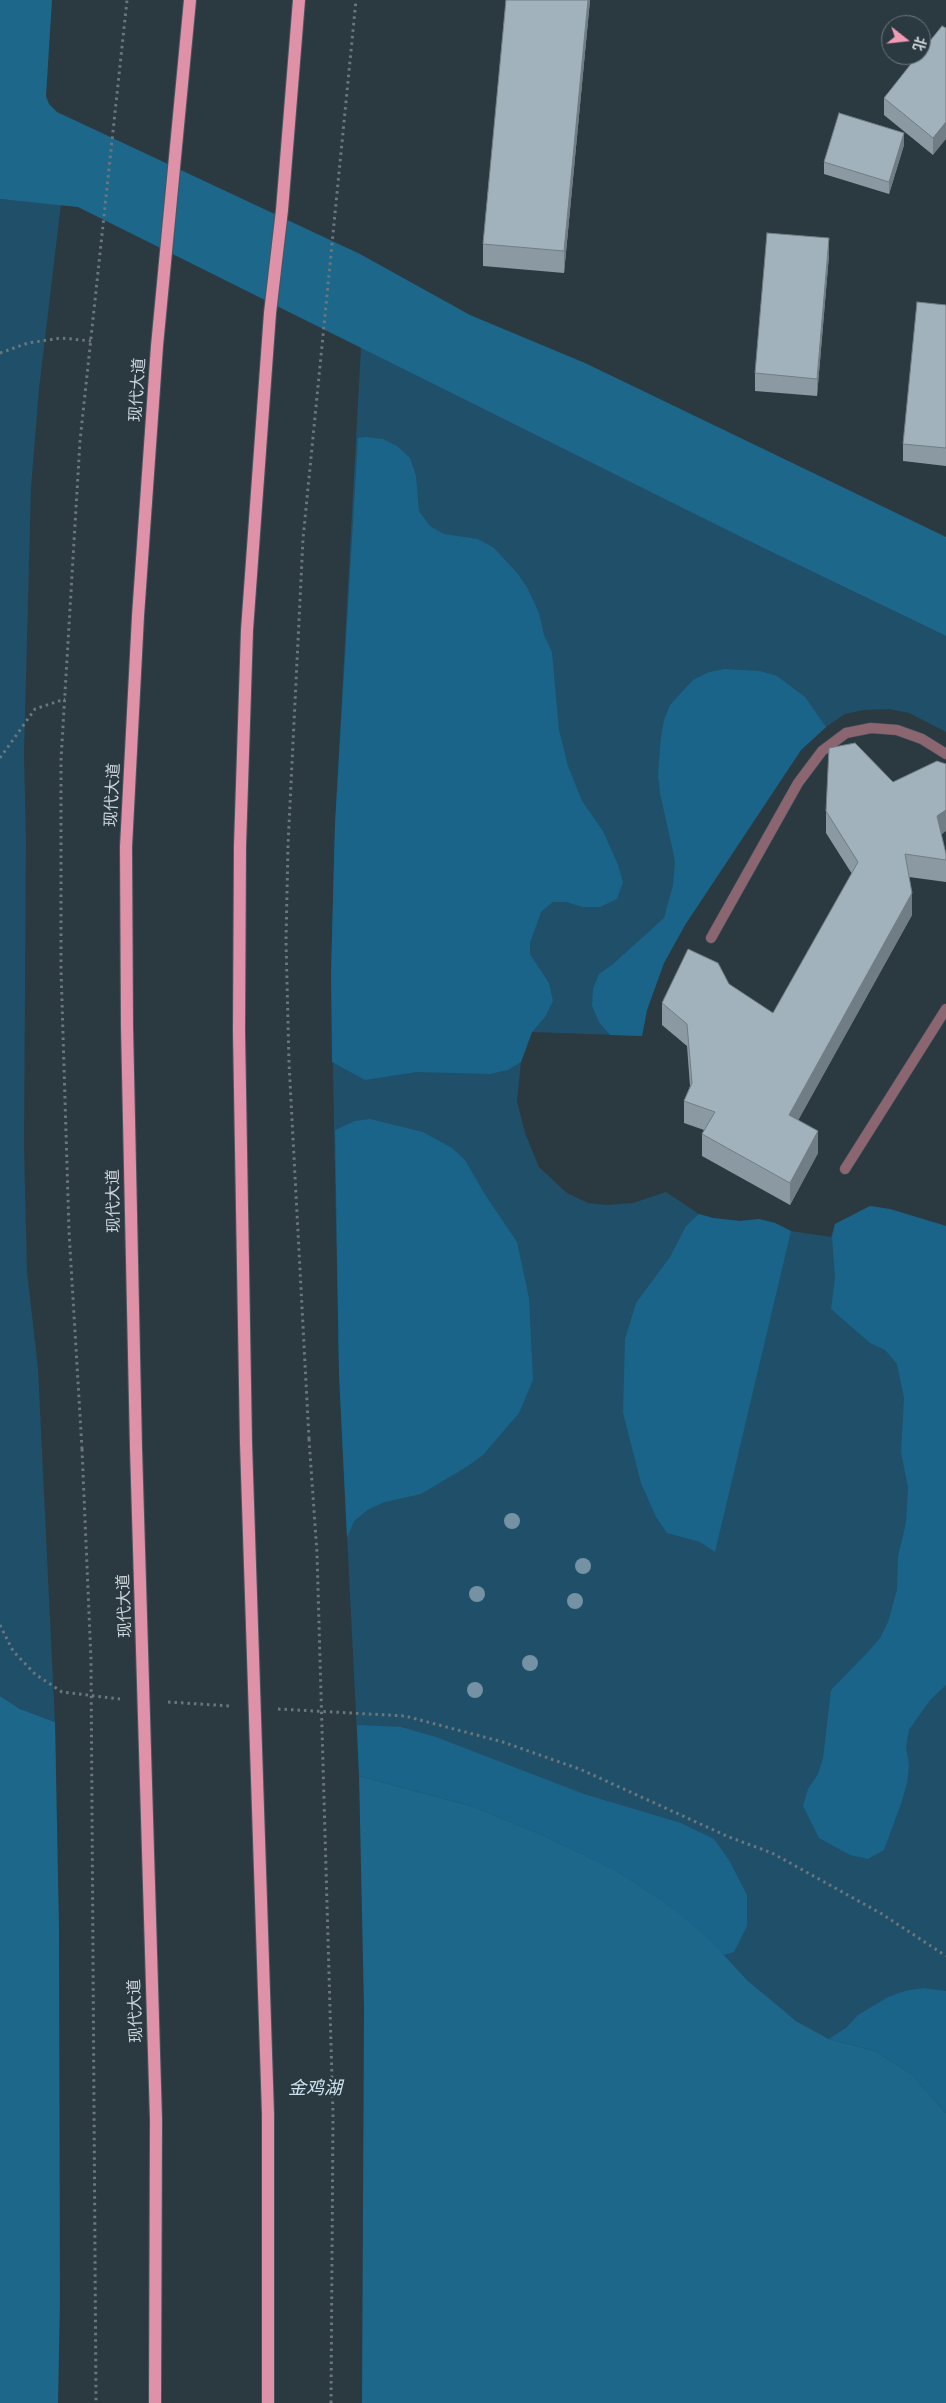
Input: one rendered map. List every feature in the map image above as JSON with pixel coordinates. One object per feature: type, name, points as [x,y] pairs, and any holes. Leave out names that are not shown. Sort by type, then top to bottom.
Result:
[{"type":"main road","name":"现代大道","points":[[155,2403],[156,2120],[136,1448],[127,1026],[126,848],[138,616],[164,259],[190,0]]},
{"type":"main road","points":[[268,2403],[268,2114],[246,1443],[239,1031],[240,846],[248,630],[270,313],[282,210],[299,0]]},
{"type":"street","points":[[711,938],[798,783],[822,751],[846,733],[870,728],[905,733],[922,739],[946,754]]},
{"type":"street","points":[[845,1169],[946,1009]]},
{"type":"path","points":[[96,2403],[92,1746],[82,1450],[69,1231],[61,968],[62,760],[80,441],[127,0]]},
{"type":"path","points":[[331,2403],[333,2114],[317,1563],[289,1063],[286,941],[294,674],[303,539],[356,0]]},
{"type":"path","points":[[0,353],[28,344],[61,338],[91,341]]},
{"type":"path","points":[[0,758],[35,709],[65,699]]},
{"type":"path","points":[[0,1625],[13,1651],[35,1674],[62,1692],[122,1699]]},
{"type":"path","points":[[162,1701],[240,1707]]},
{"type":"path","points":[[269,1709],[405,1716],[503,1742],[582,1770],[729,1837],[772,1853],[882,1914],[946,1956]]},
{"type":"shaded area","points":[[0,199],[61,204],[39,389],[31,488],[24,754],[26,840],[24,1145],[27,1271],[38,1368],[55,1723],[20,1709],[0,1696]]},
{"type":"shaded area","points":[[361,347],[751,542],[946,636],[946,732],[909,713],[889,709],[864,710],[845,714],[826,727],[801,750],[685,925],[664,963],[647,1010],[642,1036],[532,1032],[521,1062],[517,1101],[525,1133],[539,1167],[567,1193],[588,1203],[607,1205],[633,1203],[666,1192],[699,1214],[713,1218],[740,1221],[759,1219],[775,1223],[791,1231],[831,1237],[835,1224],[870,1206],[890,1209],[946,1226],[946,2113],[938,2102],[875,2051],[829,2039],[796,2021],[748,1981],[711,1941],[471,1806],[359,1776],[339,1374],[331,974],[335,824]]},
{"type":"shaded area","points":[[358,438],[383,439],[397,446],[410,458],[416,476],[419,511],[430,526],[444,534],[478,539],[494,548],[518,574],[528,589],[539,613],[544,635],[552,652],[559,730],[568,766],[582,801],[603,831],[618,865],[623,882],[617,899],[600,907],[583,907],[566,902],[553,902],[541,912],[530,943],[530,954],[549,983],[553,1001],[545,1017],[532,1032],[521,1062],[508,1070],[490,1074],[417,1072],[365,1080],[332,1062],[331,974],[335,824]]},
{"type":"shaded area","points":[[725,669],[760,671],[777,676],[805,697],[826,727],[801,750],[685,925],[664,963],[647,1010],[642,1036],[610,1035],[599,1022],[592,1006],[593,989],[599,974],[613,964],[664,918],[673,885],[675,861],[660,793],[658,774],[664,720],[670,705],[693,680],[709,672]]},
{"type":"shaded area","points":[[370,1119],[423,1132],[452,1148],[465,1160],[484,1193],[517,1242],[529,1298],[533,1380],[519,1413],[483,1455],[421,1494],[385,1502],[369,1509],[354,1521],[347,1538],[339,1374],[335,1130],[355,1121]]},
{"type":"shaded area","points":[[870,1206],[890,1209],[946,1226],[946,1685],[930,1700],[909,1730],[906,1747],[909,1765],[902,1801],[884,1850],[868,1859],[850,1855],[819,1838],[803,1806],[808,1789],[818,1774],[823,1758],[831,1690],[880,1638],[888,1622],[897,1590],[898,1556],[906,1523],[908,1488],[901,1452],[904,1398],[897,1364],[885,1350],[870,1343],[831,1309],[835,1278],[832,1237],[835,1224]]},
{"type":"shaded area","points":[[699,1214],[713,1218],[740,1221],[759,1219],[775,1223],[791,1231],[715,1552],[700,1542],[667,1533],[656,1517],[641,1483],[623,1413],[625,1339],[636,1303],[670,1257],[686,1226]]},
{"type":"shaded area","points":[[357,1725],[401,1727],[436,1737],[584,1794],[681,1823],[714,1839],[729,1860],[747,1895],[747,1926],[734,1952],[724,1955],[667,1904],[615,1870],[544,1836],[471,1806],[359,1776]]},
{"type":"shaded area","points":[[923,1988],[946,1991],[946,2113],[911,2074],[875,2051],[829,2039],[847,2027],[858,2015],[888,1997],[905,1991]]},
{"type":"water","points":[[0,0],[52,0],[46,96],[49,104],[57,112],[360,254],[470,315],[585,363],[946,537],[946,636],[751,542],[78,207],[0,199]]},
{"type":"water","name":"金鸡湖","points":[[0,1696],[20,1709],[65,1726],[359,1776],[471,1806],[544,1836],[615,1870],[667,1904],[711,1941],[748,1981],[796,2021],[829,2039],[875,2051],[911,2074],[946,2113],[946,2403],[0,2403]]},
{"type":"pier","points":[[55,1720],[66,1724],[359,1773],[364,2008],[362,2403],[58,2403],[60,2300],[59,1929]]},
{"type":"building","points":[[506,0],[588,0],[564,251],[483,244]]},
{"type":"building","points":[[942,26],[946,28],[946,122],[933,138],[884,98],[910,65],[931,65],[931,40]]},
{"type":"building","points":[[839,113],[904,133],[889,182],[824,162]]},
{"type":"building","points":[[767,233],[829,238],[817,379],[755,373]]},
{"type":"building","points":[[917,302],[946,305],[946,448],[903,444]]},
{"type":"building","points":[[855,743],[893,782],[937,761],[946,764],[946,810],[937,816],[946,860],[905,854],[912,893],[789,1115],[818,1131],[790,1183],[702,1134],[715,1112],[684,1101],[692,1083],[687,1024],[662,1003],[688,949],[718,963],[729,984],[773,1013],[858,862],[826,811],[829,748]]}]
